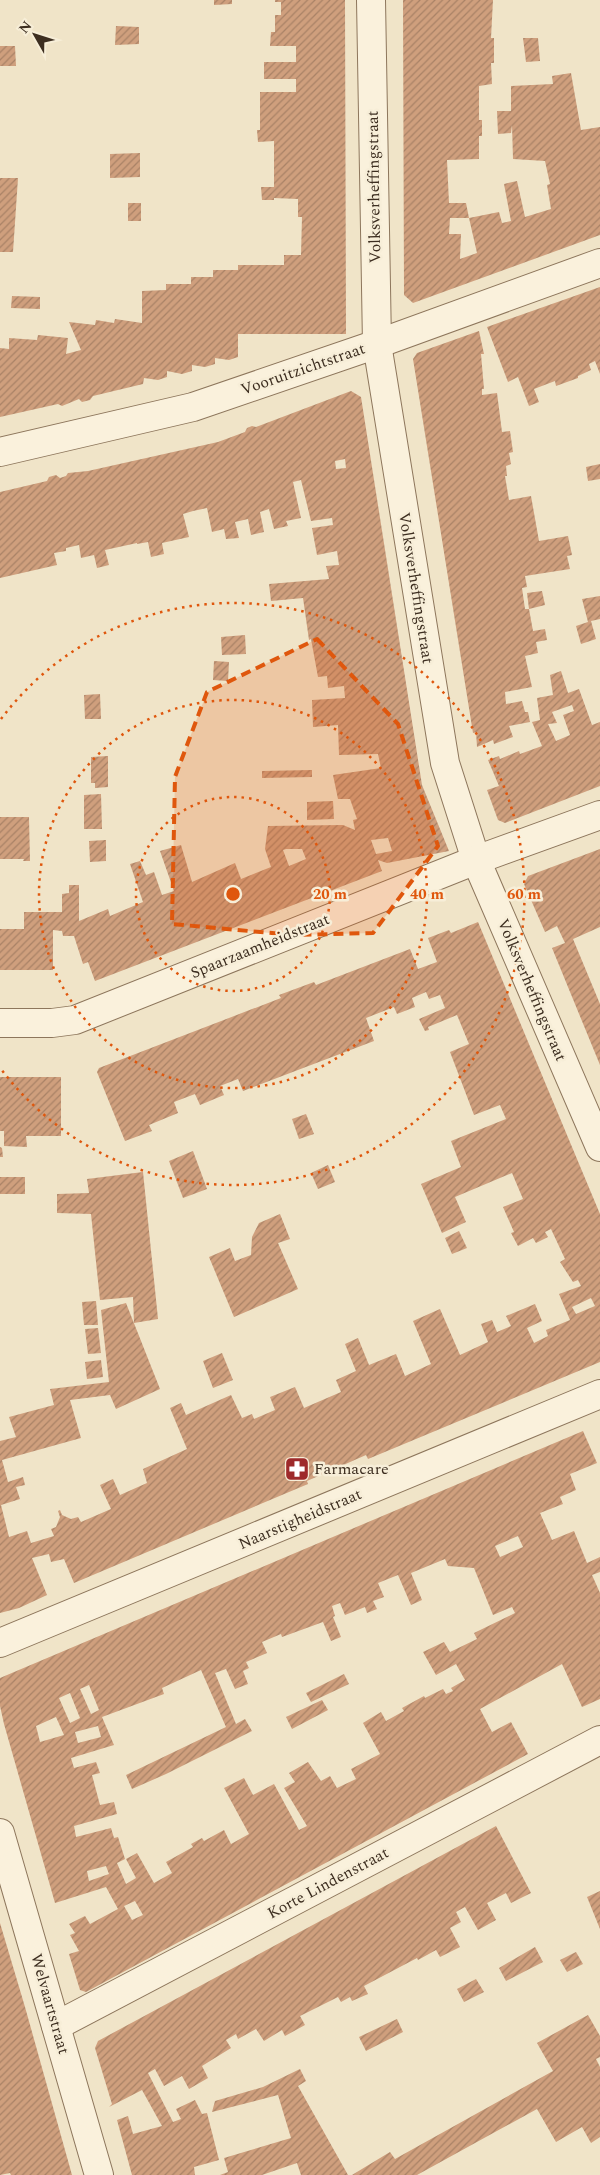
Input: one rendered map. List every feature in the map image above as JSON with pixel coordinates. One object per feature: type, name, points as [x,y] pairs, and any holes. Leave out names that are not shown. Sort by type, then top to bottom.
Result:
[{"type":"street","name":"Volksverheffingstraat","points":[[371,0],[377,344],[445,763],[476,860],[600,1147]]},
{"type":"street","name":"Vooruitzichtstraat","points":[[0,452],[193,407],[377,344],[600,263]]},
{"type":"street","name":"Spaarzaamheidstraat","points":[[0,1023],[52,1023],[75,1020],[476,860],[600,814]]},
{"type":"street","name":"Naarstigheidstraat","points":[[0,1644],[600,1394]]},
{"type":"street","name":"Korte Lindenstraat","points":[[56,2026],[600,1740]]},
{"type":"street","name":"Welvaartstraat","points":[[0,1834],[99,2175]]},
{"type":"highlighted area","points":[[317,639],[398,724],[438,846],[373,933],[293,935],[172,924],[175,777],[207,692]]},
{"type":"building","points":[[214,0],[232,0],[232,4],[214,5]]},
{"type":"building","points":[[275,0],[345,0],[346,334],[238,334],[238,357],[229,360],[215,358],[215,364],[205,367],[192,365],[192,371],[182,374],[167,371],[167,377],[158,380],[144,378],[143,384],[93,396],[90,400],[82,402],[79,399],[62,406],[58,404],[0,417],[0,348],[9,349],[9,338],[37,340],[38,335],[68,338],[66,354],[81,350],[69,322],[95,325],[96,320],[114,323],[115,319],[142,323],[142,291],[166,290],[166,284],[191,284],[191,277],[213,277],[213,270],[238,270],[238,265],[284,265],[284,255],[301,255],[302,217],[298,217],[298,199],[274,198],[274,200],[262,200],[261,187],[274,187],[274,141],[258,142],[257,130],[260,130],[260,92],[296,92],[296,79],[264,79],[264,62],[296,62],[296,46],[270,46],[271,32],[275,32],[275,15],[281,15],[281,2],[275,2]]},
{"type":"building","points":[[403,0],[493,0],[491,38],[494,38],[494,63],[491,63],[492,84],[479,86],[479,120],[482,120],[482,136],[479,136],[479,159],[447,160],[449,203],[466,203],[469,218],[499,212],[502,223],[511,221],[504,184],[517,181],[525,217],[551,209],[547,185],[550,184],[545,161],[513,159],[512,125],[511,133],[498,134],[497,111],[511,111],[511,86],[553,84],[552,76],[571,73],[581,130],[600,127],[600,235],[413,303],[404,295]],"holes":[[[450,218],[469,218],[477,253],[460,259],[461,234],[449,234]]]},
{"type":"building","points":[[116,26],[139,27],[139,44],[115,45]]},
{"type":"building","points":[[523,38],[538,38],[540,61],[526,62]]},
{"type":"building","points":[[0,46],[15,46],[16,66],[0,66]]},
{"type":"building","points":[[140,153],[140,177],[110,178],[110,154]]},
{"type":"building","points":[[0,178],[18,178],[13,252],[0,252]]},
{"type":"building","points":[[128,203],[141,203],[141,221],[128,221]]},
{"type":"building","points":[[600,287],[600,374],[595,361],[589,364],[591,370],[578,376],[578,378],[556,386],[555,381],[534,389],[539,402],[529,406],[518,377],[508,382],[487,327]]},
{"type":"building","points":[[12,296],[40,297],[40,309],[11,308]]},
{"type":"building","points":[[479,331],[484,354],[481,354],[484,389],[482,389],[482,395],[497,393],[502,432],[510,431],[513,452],[509,453],[511,464],[506,466],[507,476],[505,476],[509,500],[531,496],[539,541],[568,536],[572,555],[567,556],[570,569],[525,576],[527,587],[522,588],[525,609],[529,609],[533,631],[545,629],[547,640],[536,642],[538,653],[525,656],[532,687],[505,692],[506,704],[522,701],[525,712],[528,712],[530,722],[509,726],[513,737],[494,744],[493,740],[477,747],[476,732],[473,733],[413,359],[417,353]]},
{"type":"building","points":[[351,391],[361,397],[422,785],[449,851],[387,863],[378,860],[382,871],[95,981],[88,962],[83,964],[74,936],[63,936],[62,931],[53,930],[53,970],[0,970],[0,929],[24,929],[24,912],[62,912],[62,894],[69,893],[69,885],[79,885],[79,921],[108,909],[110,916],[143,902],[130,864],[140,861],[146,875],[154,872],[162,895],[174,891],[160,851],[181,845],[192,882],[235,863],[241,879],[271,867],[265,849],[268,826],[343,825],[355,830],[353,820],[357,819],[350,799],[338,799],[333,775],[381,768],[378,754],[339,755],[338,725],[313,727],[312,700],[345,698],[344,686],[328,688],[327,676],[318,677],[311,639],[309,640],[303,598],[271,601],[269,584],[329,579],[326,566],[339,565],[337,551],[317,555],[312,528],[333,525],[332,518],[311,521],[301,480],[293,482],[301,518],[286,521],[288,526],[274,529],[269,509],[260,512],[264,532],[251,535],[248,519],[235,522],[239,538],[226,539],[224,529],[212,532],[207,508],[183,514],[189,537],[162,543],[164,554],[151,557],[148,542],[137,543],[105,550],[109,565],[97,568],[94,555],[81,558],[79,545],[66,548],[66,551],[54,553],[57,565],[0,578],[0,492],[47,481],[49,477],[56,475],[60,478],[68,473],[88,471],[218,442],[245,432],[247,428],[252,426],[256,427]],"holes":[[[345,459],[346,468],[336,469],[335,461]],[[388,838],[392,851],[376,854],[371,840]],[[302,849],[306,859],[289,866],[283,850]]]},
{"type":"building","points":[[600,464],[600,479],[588,481],[586,467]]},
{"type":"building","points":[[542,591],[545,605],[529,609],[527,593]]},
{"type":"building","points":[[600,596],[600,619],[591,621],[596,639],[581,644],[576,626],[588,622],[582,599]]},
{"type":"building","points":[[245,635],[246,654],[222,655],[221,637]]},
{"type":"building","points":[[214,661],[229,662],[228,681],[213,680]]},
{"type":"building","points":[[561,671],[568,693],[579,689],[592,725],[600,722],[600,786],[505,823],[498,820],[487,790],[499,786],[488,760],[499,756],[500,759],[519,751],[520,754],[542,746],[532,722],[540,720],[537,698],[553,695],[550,675]],"holes":[[[572,705],[574,711],[563,715],[570,735],[556,741],[548,724],[557,723],[552,712]]]},
{"type":"building","points":[[100,694],[101,719],[85,719],[84,695]]},
{"type":"building","points":[[108,756],[108,787],[95,788],[95,783],[91,783],[91,757]]},
{"type":"building","points":[[312,770],[312,777],[262,778],[262,771]]},
{"type":"building","points":[[101,794],[102,829],[84,829],[84,795]]},
{"type":"building","points":[[333,801],[334,819],[307,820],[307,802]]},
{"type":"building","points":[[0,817],[29,817],[30,861],[23,861],[24,859],[0,859]]},
{"type":"building","points":[[106,840],[106,861],[90,862],[89,841]]},
{"type":"building","points":[[600,849],[600,927],[573,939],[600,1004],[600,1065],[552,948],[565,943],[557,926],[545,932],[524,884],[528,876]]},
{"type":"building","points":[[478,922],[600,1214],[600,1362],[368,1459],[366,1455],[307,1481],[308,1484],[74,1583],[64,1559],[51,1562],[49,1554],[32,1558],[47,1595],[19,1608],[0,1613],[0,1441],[16,1437],[9,1417],[54,1405],[50,1389],[109,1382],[101,1310],[126,1303],[160,1389],[116,1409],[110,1395],[70,1400],[81,1438],[2,1460],[8,1482],[23,1477],[25,1485],[16,1487],[20,1499],[1,1505],[9,1537],[27,1531],[31,1543],[54,1536],[51,1529],[56,1527],[60,1517],[58,1511],[60,1510],[62,1515],[71,1519],[78,1517],[81,1522],[111,1509],[100,1485],[113,1479],[120,1495],[147,1483],[143,1469],[187,1449],[170,1408],[181,1403],[186,1415],[231,1395],[242,1418],[252,1414],[254,1419],[275,1410],[270,1397],[295,1387],[304,1408],[341,1392],[336,1380],[356,1371],[345,1344],[358,1338],[369,1365],[396,1354],[405,1376],[431,1364],[413,1321],[440,1309],[460,1355],[488,1342],[481,1324],[492,1320],[497,1332],[511,1326],[506,1316],[535,1304],[542,1321],[527,1328],[534,1343],[548,1336],[546,1330],[570,1320],[559,1294],[581,1286],[578,1280],[573,1282],[560,1262],[565,1259],[551,1229],[545,1232],[548,1237],[536,1243],[533,1238],[518,1246],[511,1233],[514,1232],[503,1207],[523,1199],[512,1173],[455,1197],[466,1222],[442,1233],[421,1184],[461,1167],[451,1141],[506,1119],[500,1105],[474,1115],[450,1052],[469,1044],[457,1015],[428,1027],[429,1030],[425,1031],[419,1019],[445,1008],[440,995],[429,999],[426,992],[412,998],[415,1007],[397,1014],[394,1007],[366,1018],[374,1041],[243,1091],[238,1079],[220,1086],[224,1095],[200,1105],[195,1094],[174,1102],[178,1113],[149,1125],[152,1131],[125,1141],[97,1072],[99,1068],[281,998],[279,995],[314,982],[316,985],[410,949],[418,969],[437,962],[428,938],[449,930],[451,933]],"holes":[[[591,1298],[595,1306],[576,1314],[572,1307]]]},
{"type":"building","points":[[0,1077],[61,1077],[61,1136],[26,1136],[27,1147],[4,1146],[4,1131],[0,1131]]},
{"type":"building","points":[[306,1114],[314,1134],[299,1139],[292,1119]]},
{"type":"building","points":[[0,1147],[2,1148],[3,1157],[0,1157]]},
{"type":"building","points":[[193,1151],[207,1189],[183,1198],[169,1161]]},
{"type":"building","points":[[328,1165],[335,1182],[318,1189],[311,1173]]},
{"type":"building","points":[[143,1172],[158,1319],[134,1323],[133,1297],[100,1300],[91,1214],[57,1213],[57,1194],[89,1193],[87,1179]]},
{"type":"building","points":[[0,1177],[25,1177],[25,1194],[0,1194]]},
{"type":"building","points":[[280,1214],[290,1239],[278,1243],[298,1289],[234,1317],[209,1257],[230,1248],[235,1261],[251,1255],[252,1237],[259,1223]]},
{"type":"building","points":[[459,1231],[467,1248],[452,1254],[445,1238]]},
{"type":"building","points":[[96,1301],[98,1325],[84,1325],[82,1302]]},
{"type":"building","points":[[98,1328],[101,1353],[88,1354],[85,1329]]},
{"type":"building","points":[[222,1353],[233,1380],[213,1388],[203,1361]]},
{"type":"building","points":[[101,1360],[103,1377],[87,1379],[85,1362]]},
{"type":"building","points":[[583,1431],[597,1463],[570,1474],[576,1490],[560,1497],[563,1504],[540,1513],[552,1540],[574,1531],[587,1563],[600,1557],[600,1572],[592,1575],[600,1593],[600,1699],[582,1707],[562,1664],[480,1709],[492,1732],[511,1722],[528,1754],[86,1992],[80,1990],[69,1954],[79,1951],[70,1935],[75,1933],[69,1924],[85,1916],[90,1924],[118,1909],[106,1887],[55,1903],[4,1724],[0,1706],[0,1678]],"holes":[[[518,1536],[523,1547],[500,1557],[495,1546]],[[445,1559],[448,1566],[474,1568],[493,1615],[512,1607],[515,1613],[474,1633],[477,1639],[450,1652],[444,1642],[423,1652],[436,1675],[456,1664],[465,1680],[451,1688],[453,1691],[446,1694],[443,1689],[425,1698],[424,1696],[402,1708],[404,1711],[386,1721],[381,1712],[363,1723],[380,1754],[351,1769],[356,1779],[337,1788],[330,1776],[321,1781],[308,1762],[289,1773],[295,1782],[284,1788],[307,1826],[299,1830],[274,1784],[253,1795],[244,1778],[224,1788],[249,1834],[231,1844],[224,1830],[204,1841],[202,1838],[191,1844],[193,1847],[166,1862],[172,1873],[154,1883],[137,1853],[126,1859],[136,1878],[126,1884],[117,1863],[125,1859],[118,1837],[114,1838],[111,1828],[76,1837],[74,1826],[117,1814],[114,1802],[100,1805],[92,1775],[100,1773],[96,1762],[74,1768],[71,1758],[114,1745],[102,1717],[164,1694],[162,1688],[201,1670],[226,1727],[126,1775],[132,1789],[252,1731],[245,1719],[236,1724],[215,1673],[226,1669],[235,1689],[248,1684],[243,1671],[249,1668],[246,1662],[267,1653],[262,1642],[281,1634],[282,1637],[323,1622],[331,1641],[341,1637],[333,1617],[335,1616],[332,1606],[340,1603],[345,1615],[365,1607],[367,1613],[377,1609],[373,1601],[384,1597],[378,1583],[398,1575],[411,1605],[422,1600],[411,1573]],[[89,1685],[99,1710],[91,1714],[80,1689]],[[70,1693],[80,1718],[70,1723],[59,1698]],[[56,1717],[64,1735],[40,1742],[36,1726]],[[98,1726],[101,1737],[78,1743],[75,1732]],[[106,1866],[109,1874],[89,1881],[87,1871]],[[135,1901],[143,1915],[132,1920],[124,1906]]]},
{"type":"building","points":[[344,1674],[349,1684],[311,1702],[306,1693]]},
{"type":"building","points":[[322,1700],[328,1710],[292,1729],[286,1717]]},
{"type":"building","points":[[496,1826],[531,1893],[511,1903],[506,1893],[487,1903],[496,1920],[478,1930],[465,1907],[456,1912],[461,1922],[450,1928],[460,1947],[440,1957],[436,1950],[418,1960],[417,1958],[364,1986],[368,1994],[352,2001],[350,1997],[341,2002],[338,1997],[300,2016],[305,2025],[285,2036],[282,2030],[264,2041],[256,2029],[238,2039],[236,2034],[226,2040],[231,2048],[202,2066],[208,2078],[189,2089],[182,2076],[164,2086],[155,2069],[148,2073],[173,2122],[181,2119],[176,2109],[195,2100],[202,2114],[207,2113],[219,2160],[194,2167],[195,2175],[132,2175],[117,2120],[128,2116],[133,2134],[162,2126],[142,2090],[109,2107],[112,2104],[95,2048],[98,2041]]},
{"type":"building","points":[[600,1891],[600,1929],[587,1897]]},
{"type":"building","points":[[0,1923],[72,2175],[11,2175],[10,2173],[0,2175]]},
{"type":"building","points":[[535,1947],[543,1962],[506,1981],[499,1968]]},
{"type":"building","points":[[576,1952],[583,1964],[567,1972],[560,1960]]},
{"type":"building","points":[[476,1979],[484,1992],[464,2002],[457,1989]]},
{"type":"building","points":[[588,2015],[600,2036],[600,2057],[596,2059],[600,2067],[600,2137],[591,2143],[582,2127],[556,2142],[537,2109],[417,2175],[352,2175],[390,2152],[395,2159],[553,2071],[537,2043]]},
{"type":"building","points":[[397,2019],[403,2032],[366,2051],[359,2037]]},
{"type":"building","points":[[300,2069],[306,2081],[298,2086],[348,2175],[301,2175],[297,2163],[262,2175],[220,2175],[228,2172],[224,2158],[291,2138],[278,2095],[212,2112],[215,2101],[263,2087]]},
{"type":"place","name":"Farmacare","points":[[297,1469]]}]
